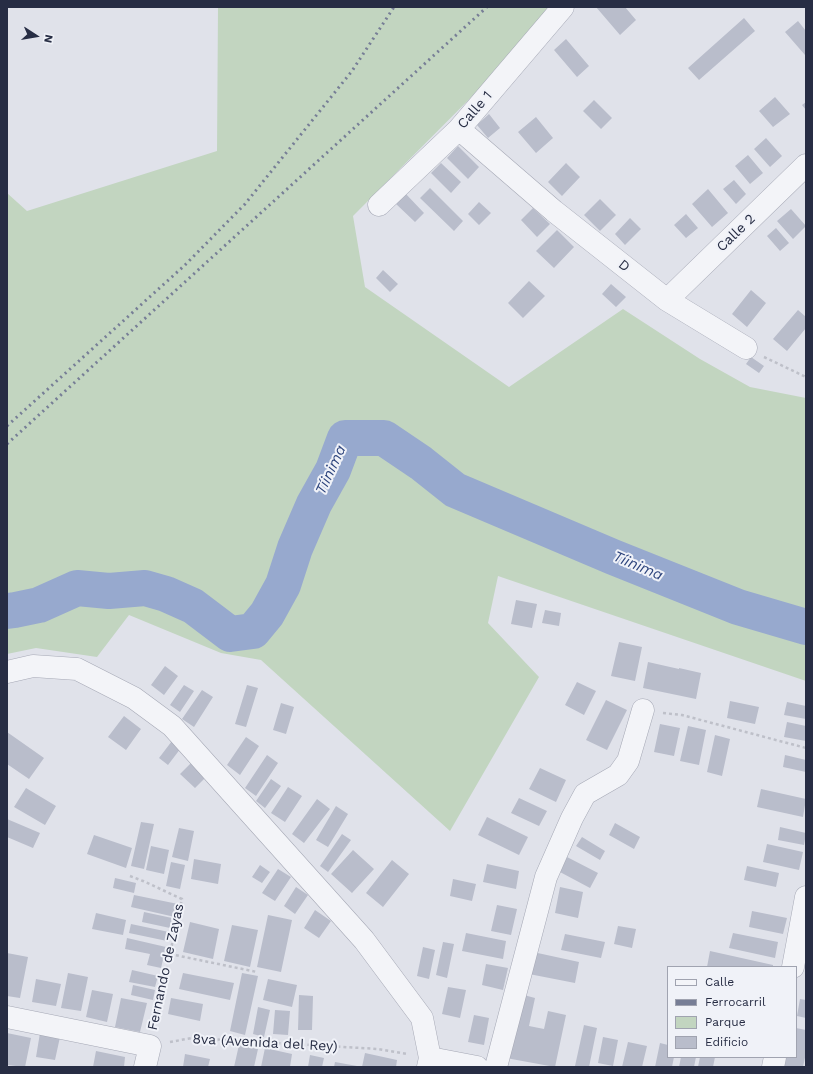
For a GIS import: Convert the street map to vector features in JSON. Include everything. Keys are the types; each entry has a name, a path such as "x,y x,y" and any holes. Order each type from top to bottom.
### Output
{"street":[{"name":"Calle 1","path":"379,206 459,129 563,7"},
{"name":"D","path":"459,129 554,211 667,300 746,348"},
{"name":"Calle 2","path":"667,300 806,165"},
{"path":"7,672 33,666 77,668 134,698 172,726 364,940 422,1018 429,1063 477,1067"},
{"path":"496,1067 546,877 572,818 585,794 618,775 628,762 644,710"},
{"path":"793,966 806,897"},
{"path":"7,1016 148,1057"}],"path":[{"path":"746,348 806,377"},
{"path":"644,710 682,715 806,748"},
{"name":"Fernando de Zayas","path":"130,876 182,899 148,1057"},
{"path":"170,954 257,972"},
{"name":"8va (Avenida del Rey)","path":"148,1057 192,1038 378,1049 429,1063"}],"green space":[{"path":"218,7 561,7 353,216 365,287 509,387 623,309 700,359 750,387 806,398 806,681 498,576 488,623 539,677 450,831 261,660 221,653 129,615 97,657 36,648 7,654 7,193 27,211 217,151"}],"building":[{"path":"596,7 625,7 636,20 620,35"},
{"path":"744,18 755,31 699,80 688,68"},
{"path":"798,21 806,31 805,55 785,32"},
{"path":"566,39 589,66 577,77 554,50"},
{"path":"775,97 790,114 773,127 759,111"},
{"path":"594,100 612,118 601,129 583,111"},
{"path":"806,102 806,110 802,105"},
{"path":"489,114 500,128 488,138 477,125"},
{"path":"536,117 553,138 536,153 518,132"},
{"path":"766,138 782,156 770,167 754,149"},
{"path":"458,146 479,167 468,179 447,158"},
{"path":"748,155 763,173 750,184 735,166"},
{"path":"441,163 461,182 451,193 431,173"},
{"path":"566,163 580,177 562,196 548,182"},
{"path":"734,180 746,194 736,204 723,189"},
{"path":"430,188 463,221 454,231 420,198"},
{"path":"708,189 728,213 712,227 692,204"},
{"path":"405,193 424,213 415,222 395,203"},
{"path":"600,199 616,215 600,231 584,215"},
{"path":"479,202 491,213 479,225 468,214"},
{"path":"533,208 550,224 537,237 521,220"},
{"path":"791,209 806,226 793,239 777,221"},
{"path":"686,214 698,228 686,238 674,225"},
{"path":"630,218 641,229 625,245 615,234"},
{"path":"776,228 789,243 780,251 767,236"},
{"path":"557,230 574,247 554,268 536,251"},
{"path":"383,270 398,284 390,292 376,278"},
{"path":"529,281 545,296 523,318 508,303"},
{"path":"611,284 626,297 616,307 602,294"},
{"path":"751,290 766,303 747,327 732,314"},
{"path":"798,310 806,317 806,328 787,351 773,339"},
{"path":"751,357 764,366 759,373 746,364"},
{"path":"516,600 537,604 532,628 511,624"},
{"path":"545,610 561,613 559,626 542,623"},
{"path":"619,642 642,647 635,681 611,676"},
{"path":"648,662 701,673 696,699 643,688"},
{"path":"165,666 178,676 164,695 151,685"},
{"path":"577,682 596,691 584,715 565,705"},
{"path":"184,685 194,691 180,712 170,705"},
{"path":"247,685 258,688 246,727 235,724"},
{"path":"202,690 213,697 194,727 182,719"},
{"path":"606,700 627,710 607,750 586,740"},
{"path":"730,701 759,707 755,724 727,718"},
{"path":"787,702 806,706 806,719 784,715"},
{"path":"281,703 294,707 286,734 273,730"},
{"path":"124,716 141,729 126,750 108,737"},
{"path":"787,722 806,726 806,741 784,737"},
{"path":"660,724 680,728 674,756 654,752"},
{"path":"688,726 706,730 699,765 680,761"},
{"path":"7,732 44,758 29,779 7,764"},
{"path":"715,735 730,739 722,776 707,772"},
{"path":"175,737 184,744 168,765 159,758"},
{"path":"246,737 259,746 240,775 227,765"},
{"path":"267,755 278,763 256,796 245,788"},
{"path":"785,755 806,760 806,772 783,767"},
{"path":"192,762 206,777 195,788 180,774"},
{"path":"540,768 566,780 556,802 529,789"},
{"path":"271,779 281,786 265,808 256,801"},
{"path":"288,787 302,796 285,822 271,813"},
{"path":"26,788 56,806 45,825 14,807"},
{"path":"761,789 806,799 803,817 757,807"},
{"path":"519,798 547,811 539,826 511,813"},
{"path":"317,799 330,809 304,843 292,834"},
{"path":"336,806 348,814 328,847 316,840"},
{"path":"487,817 528,837 519,855 478,835"},
{"path":"7,819 40,833 33,848 7,837"},
{"path":"141,822 154,824 144,869 131,866"},
{"path":"615,823 640,837 634,849 609,835"},
{"path":"780,827 806,833 804,845 778,840"},
{"path":"179,828 194,831 188,861 172,857"},
{"path":"342,834 351,840 328,872 320,866"},
{"path":"94,835 132,848 126,868 87,854"},
{"path":"582,837 605,851 600,860 576,846"},
{"path":"767,844 803,852 799,870 763,862"},
{"path":"151,846 169,850 164,874 146,870"},
{"path":"353,850 374,869 352,893 331,874"},
{"path":"567,857 598,873 590,888 560,872"},
{"path":"194,859 221,864 218,884 191,879"},
{"path":"392,860 409,874 383,907 366,893"},
{"path":"171,862 185,865 180,889 166,886"},
{"path":"487,864 519,871 516,889 483,882"},
{"path":"260,865 270,872 262,883 252,877"},
{"path":"747,866 779,873 776,887 744,880"},
{"path":"278,869 291,877 275,901 262,893"},
{"path":"115,878 136,883 134,893 113,888"},
{"path":"453,879 476,884 472,901 450,896"},
{"path":"296,887 308,895 295,914 284,906"},
{"path":"560,887 583,892 578,918 555,913"},
{"path":"134,895 178,904 175,917 131,907"},
{"path":"497,905 517,909 511,935 491,931"},
{"path":"315,910 331,921 319,938 304,928"},
{"path":"752,911 787,918 783,934 749,927"},
{"path":"144,912 172,918 170,928 142,922"},
{"path":"96,913 126,920 123,935 92,929"},
{"path":"268,915 292,920 281,972 257,967"},
{"path":"190,922 219,929 213,959 183,952"},
{"path":"131,924 169,932 167,941 129,933"},
{"path":"232,925 258,930 250,967 224,961"},
{"path":"618,926 636,929 632,948 614,944"},
{"path":"466,933 506,941 503,959 462,951"},
{"path":"733,933 778,942 775,958 729,948"},
{"path":"565,934 605,942 601,958 561,950"},
{"path":"127,938 166,947 161,968 147,965 150,954 125,949"},
{"path":"443,942 454,944 447,978 436,975"},
{"path":"423,947 435,950 429,979 417,976"},
{"path":"710,951 773,965 773,966 707,966"},
{"path":"533,952 579,962 575,983 529,974"},
{"path":"7,953 28,957 20,998 7,996"},
{"path":"486,964 508,968 503,990 482,985"},
{"path":"132,970 158,976 155,987 129,982"},
{"path":"68,973 88,977 81,1011 61,1008"},
{"path":"183,973 234,983 230,1000 179,989"},
{"path":"242,973 258,976 245,1035 230,1031"},
{"path":"36,979 61,984 56,1006 32,1002"},
{"path":"268,979 297,985 292,1007 263,1000"},
{"path":"133,985 155,990 153,1000 131,995"},
{"path":"448,987 466,990 460,1018 442,1014"},
{"path":"92,990 113,994 107,1022 86,1017"},
{"path":"520,994 535,998 529,1026 544,1029 548,1011 566,1015 555,1067 506,1058"},
{"path":"299,995 313,996 312,1030 298,1030"},
{"path":"121,998 147,1003 140,1032 115,1027"},
{"path":"171,998 203,1004 200,1021 168,1014"},
{"path":"800,999 806,1000 806,1018 797,1016"},
{"path":"258,1007 270,1010 264,1037 253,1034"},
{"path":"275,1010 290,1011 288,1035 273,1034"},
{"path":"474,1015 489,1018 484,1045 468,1042"},
{"path":"584,1025 597,1028 589,1067 575,1066"},
{"path":"797,1028 806,1030 806,1053 803,1067 782,1067 784,1058 797,1058"},
{"path":"7,1033 31,1038 25,1067 7,1065"},
{"path":"40,1033 60,1037 55,1060 36,1057"},
{"path":"603,1037 618,1040 613,1066 598,1063"},
{"path":"628,1042 647,1046 642,1067 622,1067"},
{"path":"660,1043 667,1045 667,1058 674,1058 672,1067 655,1067"},
{"path":"239,1045 258,1049 254,1067 234,1067"},
{"path":"265,1048 292,1054 290,1067 261,1067"},
{"path":"96,1051 125,1057 124,1067 93,1067"},
{"path":"365,1053 397,1060 396,1067 362,1067"},
{"path":"185,1054 210,1059 208,1067 183,1067"},
{"path":"310,1055 324,1058 322,1067 308,1067"},
{"path":"681,1058 696,1058 694,1067 679,1067"},
{"path":"700,1058 715,1058 713,1067 698,1067"},
{"path":"335,1062 357,1066 357,1067 334,1067"}],"waterway":[{"name":"Tíinima","path":"7,611 39,605 77,588 109,591 145,588 166,594 193,606 230,634 253,631 267,614 283,585 295,548 314,504 333,470 345,438 384,438 421,463 455,490 613,557 738,607 806,627"}],"railway":[{"path":"7,426 185,265 245,204 352,71 394,7"},
{"path":"7,444 487,7"}]}
